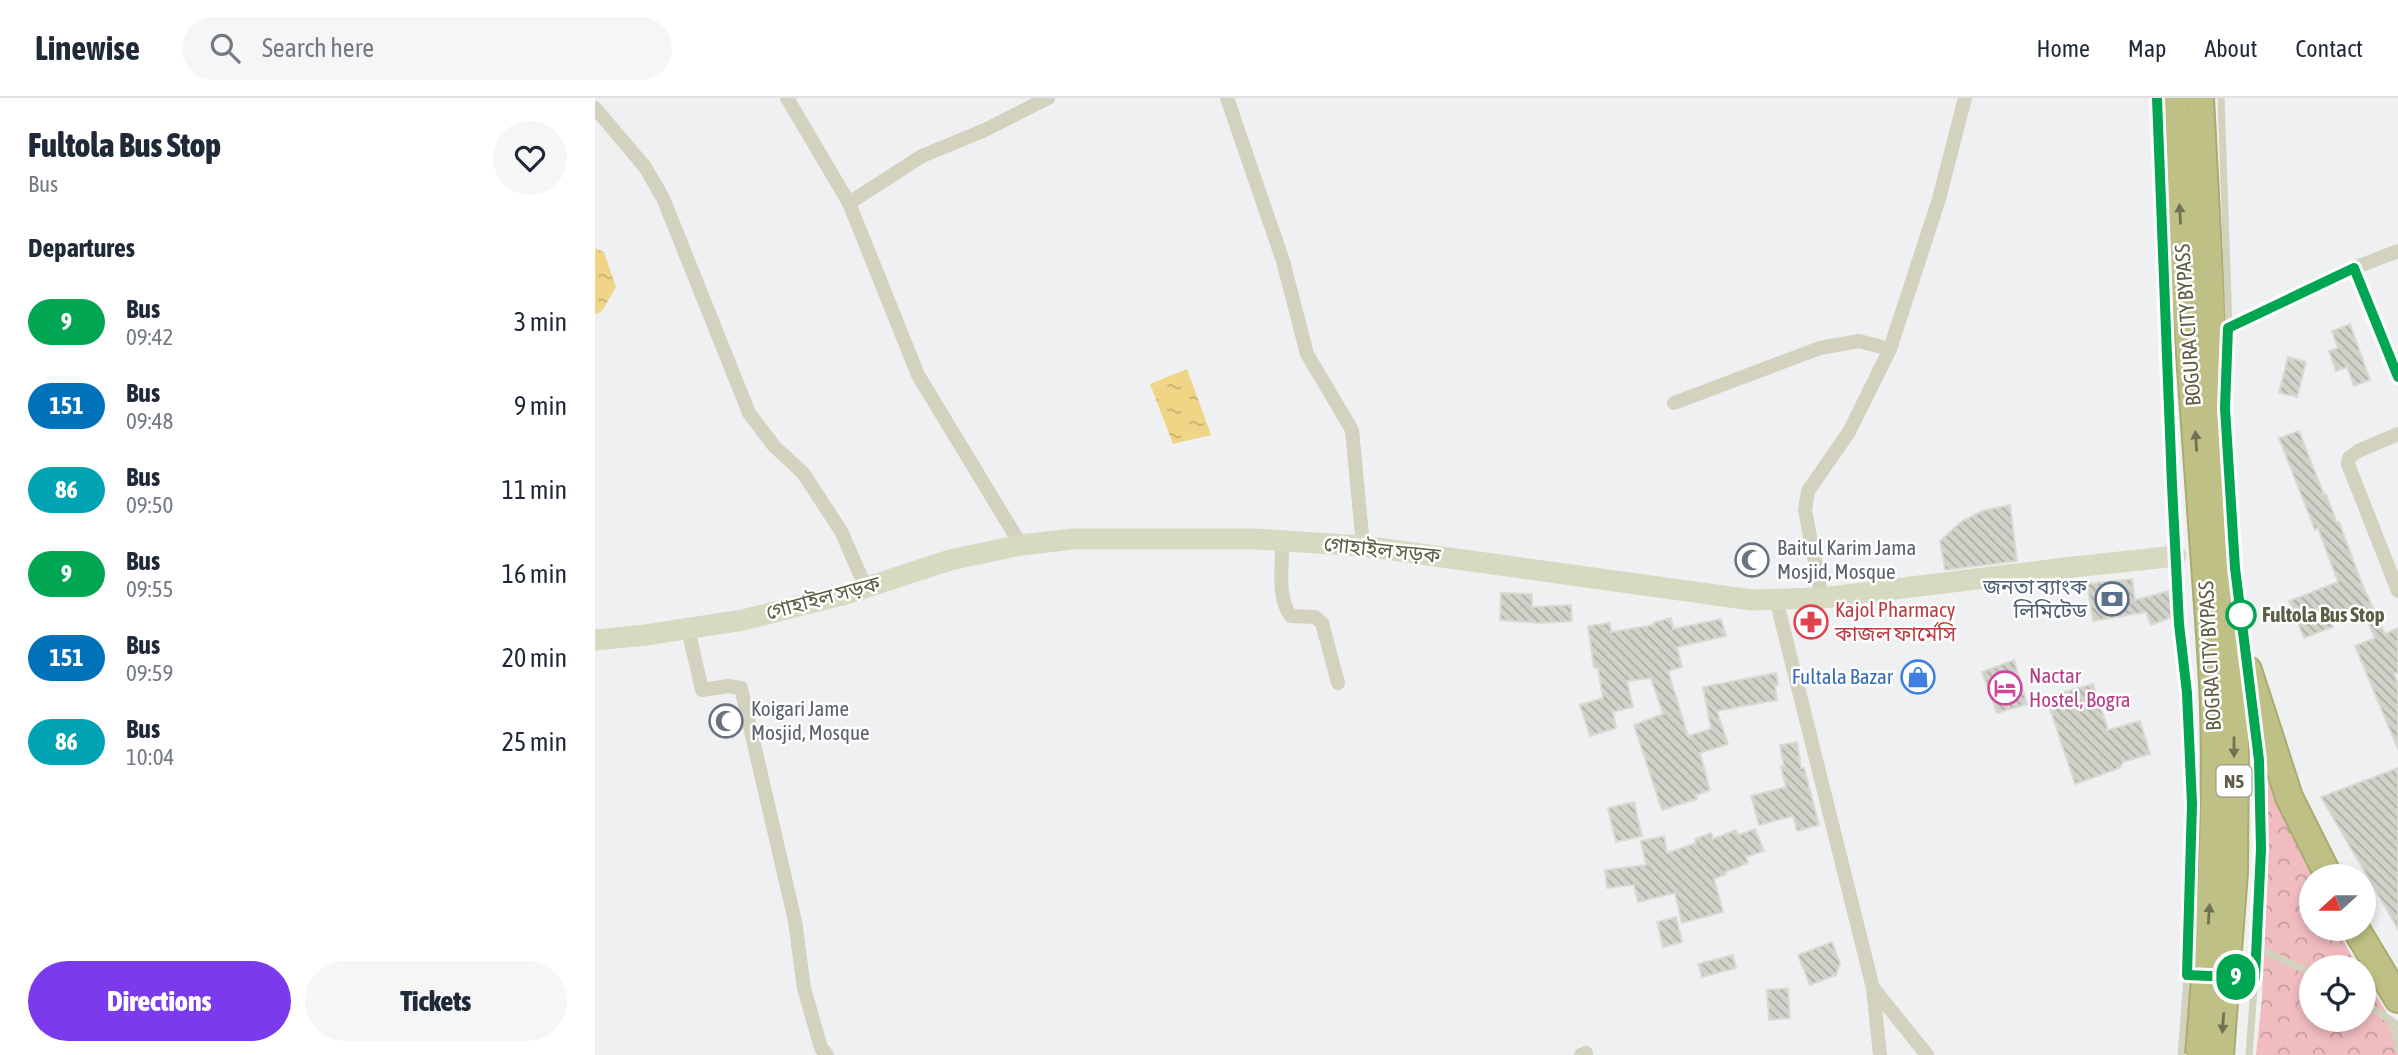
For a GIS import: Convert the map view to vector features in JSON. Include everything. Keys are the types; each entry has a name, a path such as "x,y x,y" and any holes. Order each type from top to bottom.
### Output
{"highway":[{"name":"BOGURA CITY BYPASS","path":"2174,98 2181,227 2211,508"},
{"name":"BOGURA CITY BYPASS","path":"2200,98 2211,508"},
{"name":"BOGRA CITY BYPASS","path":"2199,1055 2210,906 2214,799 2211,508"},
{"name":"BOGRA CITY BYPASS","path":"2211,508 2234,684 2235,737 2234,872 2220,1055"},
{"path":"2248,670 2289,797 2322,864"},
{"path":"2362,942 2396,1015"}],"main road":[{"name":"গোহাইল সড়ক","path":"595,640 743,620 866,588 950,560 1021,545 1073,539 1282,541 1363,546 1752,600 1822,598 2176,556"}],"street":[{"path":"787,98 849,203 918,375 1021,545"},
{"path":"849,203 922,156 985,130 1048,98"},
{"path":"1822,598 1805,500 1808,491 1849,432 1890,348 1939,199 1965,98"},
{"path":"1229,99 1283,261 1307,354 1352,430 1363,546"},
{"path":"595,108 645,167 663,198 750,413 774,446 803,473 841,531 866,588"},
{"path":"2228,328 2354,268 2398,251"},
{"path":"2354,268 2398,377"},
{"path":"1674,403 1820,348 1859,341 1890,348"},
{"path":"2398,433 2358,451 2349,458 2348,464 2398,591"},
{"path":"1282,541 1283,599 1287,611 1291,617 1315,617 1321,622 1338,683"},
{"path":"1776,599 1873,988 1881,1055"},
{"path":"688,629 702,690 728,686 741,688 795,921 804,988 821,1048 827,1055"},
{"path":"1873,988 1927,1055"}],"lane":[{"path":"2157,98 2179,624 2187,693 2192,804 2187,975 2181,1055"},
{"path":"2221,98 2228,328 2226,381"},
{"path":"2225,408 2226,421"},
{"path":"2242,619 2259,773 2261,849 2249,1055"},
{"path":"2257,947 2299,966"},
{"path":"2187,975 2255,978"},
{"path":"2376,1008 2396,1015 2398,1049"}],"green space":[{"path":"2268,781 2307,864 2299,864 2299,942 2344,942 2351,955 2299,955 2299,1032 2376,1032 2376,996 2398,1030 2398,1055 2256,1055 2262,999"}],"water":[{"path":"595,248 604,252 616,287 602,311 595,315"},
{"path":"1187,369 1211,435 1173,444 1150,384"}],"building":[{"path":"2350,324 2370,380 2354,386 2347,367 2336,371 2329,351 2338,348 2332,331"},
{"path":"2288,357 2306,362 2297,397 2279,393"},
{"path":"2299,431 2385,634 2398,628 2398,673 2394,674 2398,684 2398,749 2355,646 2375,638 2361,607 2331,620 2333,627 2304,638 2289,601 2338,582 2279,438"},
{"path":"2010,505 2017,561 1945,570 1940,541 1961,522 1982,511"},
{"name":"জনতা ব্যাংক লিমিটেড","path":"2132,579 2135,600 2169,591 2172,617 2151,625 2146,612 2093,621 2087,584"},
{"path":"1501,593 1532,594 1532,607 1571,605 1572,621 1541,623 1500,620"},
{"path":"1671,618 1673,629 1721,619 1726,636 1677,647 1682,667 1668,671 1688,736 1711,729 1703,687 1776,673 1778,685 1775,686 1777,700 1717,711 1728,744 1700,753 1710,790 1696,795 1697,799 1662,810 1634,725 1663,714 1651,678 1627,681 1633,707 1613,712 1616,728 1590,736 1580,705 1603,698 1598,668 1594,668 1588,626 1610,623 1611,632 1654,625 1653,623"},
{"name":"Nactar Hostel, Bogra","path":"2014,660 2027,704 1997,713 1982,672"},
{"path":"2093,684 2108,730 2140,721 2150,754 2123,762 2120,768 2075,784 2046,697"},
{"path":"1797,742 1801,768 1804,768 1819,825 1797,831 1793,816 1759,825 1751,796 1786,787 1781,767 1784,766 1780,745"},
{"path":"2398,768 2398,929 2377,893 2377,864 2360,864 2321,797"},
{"path":"1634,802 1642,836 1616,842 1608,808"},
{"path":"1755,829 1764,851 1746,857 1748,863 1714,879 1723,912 1682,923 1675,893 1638,902 1634,885 1607,888 1605,870 1646,865 1641,841 1664,836 1667,853 1696,843 1695,839 1711,833 1713,839 1736,830 1738,835"},
{"path":"1676,917 1682,942 1663,947 1657,922"},
{"path":"1832,942 1840,963 1836,975 1810,985 1798,955"},
{"path":"1733,955 1736,968 1702,977 1698,964"},
{"path":"1788,988 1790,1018 1769,1020 1767,990"}],"bus line":[{"name":"9","path":"2157,98 2172,485 2192,804 2187,975 2255,978 2257,947 2261,849 2259,760 2235,568 2225,408 2228,328 2354,268 2398,377"}],"place":[{"name":"Baitul Karim Jama Mosjid, Mosque","path":"1752,560"},
{"name":"জনতা ব্যাংক লিমিটেড","path":"2112,599"},
{"name":"Fultola Bus Stop","path":"2241,615"},
{"name":"Kajol Pharmacy কাজল ফার্মেসি","path":"1811,622"},
{"name":"Fultala Bazar","path":"1918,677"},
{"name":"Nactar Hostel, Bogra","path":"2005,688"},
{"name":"Koigari Jame Mosjid, Mosque","path":"726,721"}]}
